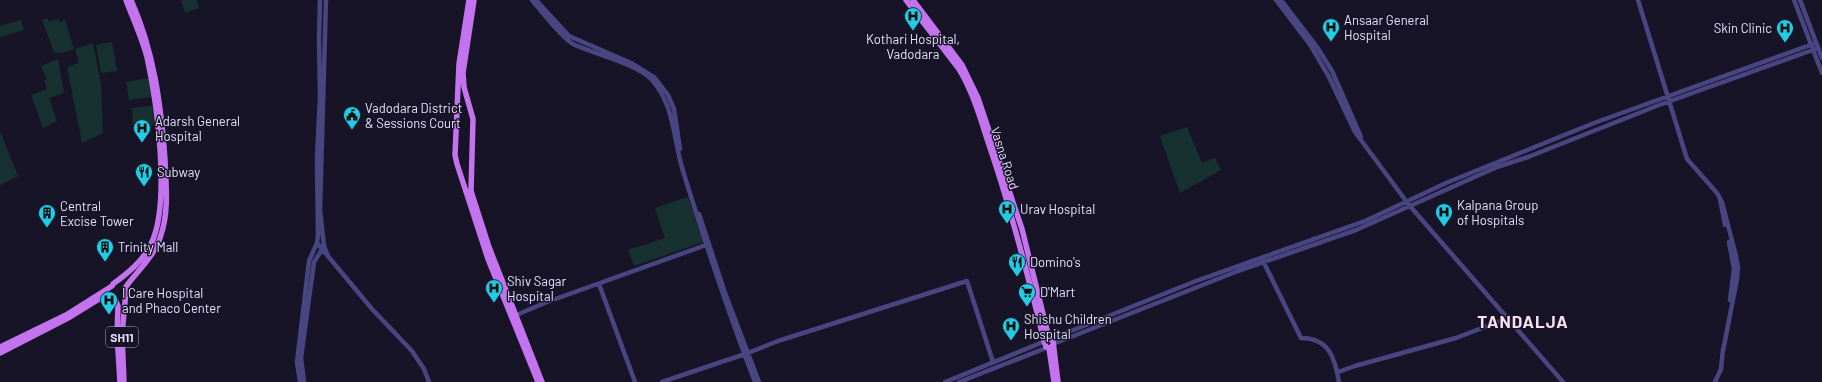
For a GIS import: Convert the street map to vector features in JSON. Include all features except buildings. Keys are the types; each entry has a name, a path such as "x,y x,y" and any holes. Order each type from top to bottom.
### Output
{"main road":[{"path":"0,347 66,315 100,296 107,295 122,298 134,271 148,249 156,232 161,205 161,186 156,115 147,56 126,0"},
{"path":"0,353 70,317 100,296 112,285 134,271 151,255 161,236 167,198 162,129 154,73 147,42 131,0"},
{"path":"469,0 459,64 455,155 488,259 542,382"},
{"path":"474,0 463,73 464,87 473,119 470,184 489,247 538,382"},
{"name":"Vasna Road","path":"906,0 956,64 965,80 1003,186 1022,250 1049,343 1054,382"},
{"name":"Vasna Road","path":"913,0 962,65 978,98 1022,229 1058,382"},
{"path":"112,285 121,283 125,289"},
{"name":"SH11","path":"112,285 110,291 118,306 117,334 120,382"},
{"name":"SH11","path":"124,382 122,335 125,289"}],"street":[{"path":"300,382 297,362 310,260 317,243 320,0"},
{"path":"304,382 301,358 314,262 323,248 320,210 326,0"},
{"path":"532,0 571,42 627,65 648,76 664,96 670,112 679,157 706,245 746,354 759,382"},
{"path":"536,0 569,36 638,66 655,78 668,95 674,109 682,157 692,191 755,382"},
{"path":"1276,0 1311,46 1329,77 1355,132 1407,203 1563,382"},
{"path":"1280,0 1317,47 1332,71 1362,140"},
{"path":"1638,0 1667,99 1687,159 1720,198 1738,267 1721,368 1715,382"},
{"path":"1794,0 1822,73"},
{"path":"1800,0 1822,58"},
{"path":"959,382 1198,281 1356,230 1407,203 1497,167 1528,157 1667,99 1817,46"},
{"path":"317,243 323,248 372,309 412,351 424,369 429,382"},
{"path":"514,316 547,302 706,245"},
{"path":"1263,260 1301,338 1312,338 1330,351 1338,372 1339,382"},
{"path":"662,382 778,342 967,281 993,362"},
{"path":"599,284 635,382"},
{"path":"1338,372 1456,338 1508,318"},
{"path":"945,382 993,362 1049,343"}],"green space":[{"path":"197,0 199,8 185,13 181,1"},
{"path":"47,18 49,22 59,19 60,22 65,20 74,49 62,53 54,52 42,20"},
{"path":"21,20 24,30 0,37 0,26"},
{"path":"112,42 117,71 101,73 96,45"},
{"path":"93,43 101,84 103,133 82,143 67,67 79,63 75,49"},
{"path":"58,59 64,93 49,98 57,121 43,128 31,95 47,89 44,80 47,79 41,66"},
{"path":"149,78 151,97 129,100 126,82"},
{"path":"152,106 154,125 133,127 132,108"},
{"path":"1187,127 1202,163 1215,158 1221,170 1180,193 1160,136"},
{"path":"0,131 18,176 0,185"},
{"path":"688,197 703,242 634,266 628,250 665,238 655,208"}],"place":[{"name":"Kothari Hospital, Vadodara","path":"913,31"},
{"name":"Ansaar General Hospital","path":"1331,42"},
{"name":"Skin Clinic","path":"1785,43"},
{"name":"Vadodara District & Sessions Court","path":"352,130"},
{"name":"Adarsh General Hospital","path":"142,143"},
{"name":"Subway","path":"144,187"},
{"name":"Urav Hospital","path":"1007,224"},
{"name":"Kalpana Group of Hospitals","path":"1444,227"},
{"name":"Central Excise Tower","path":"47,228"},
{"name":"Trinity Mall","path":"105,262"},
{"name":"Domino's","path":"1017,277"},
{"name":"Shiv Sagar Hospital","path":"494,303"},
{"name":"D'Mart","path":"1027,307"},
{"name":"I Care Hospital and Phaco Center","path":"109,315"},
{"name":"Shishu Children Hospital","path":"1011,341"}],"district":[{"name":"TANDALJA","path":"1523,321"}]}
